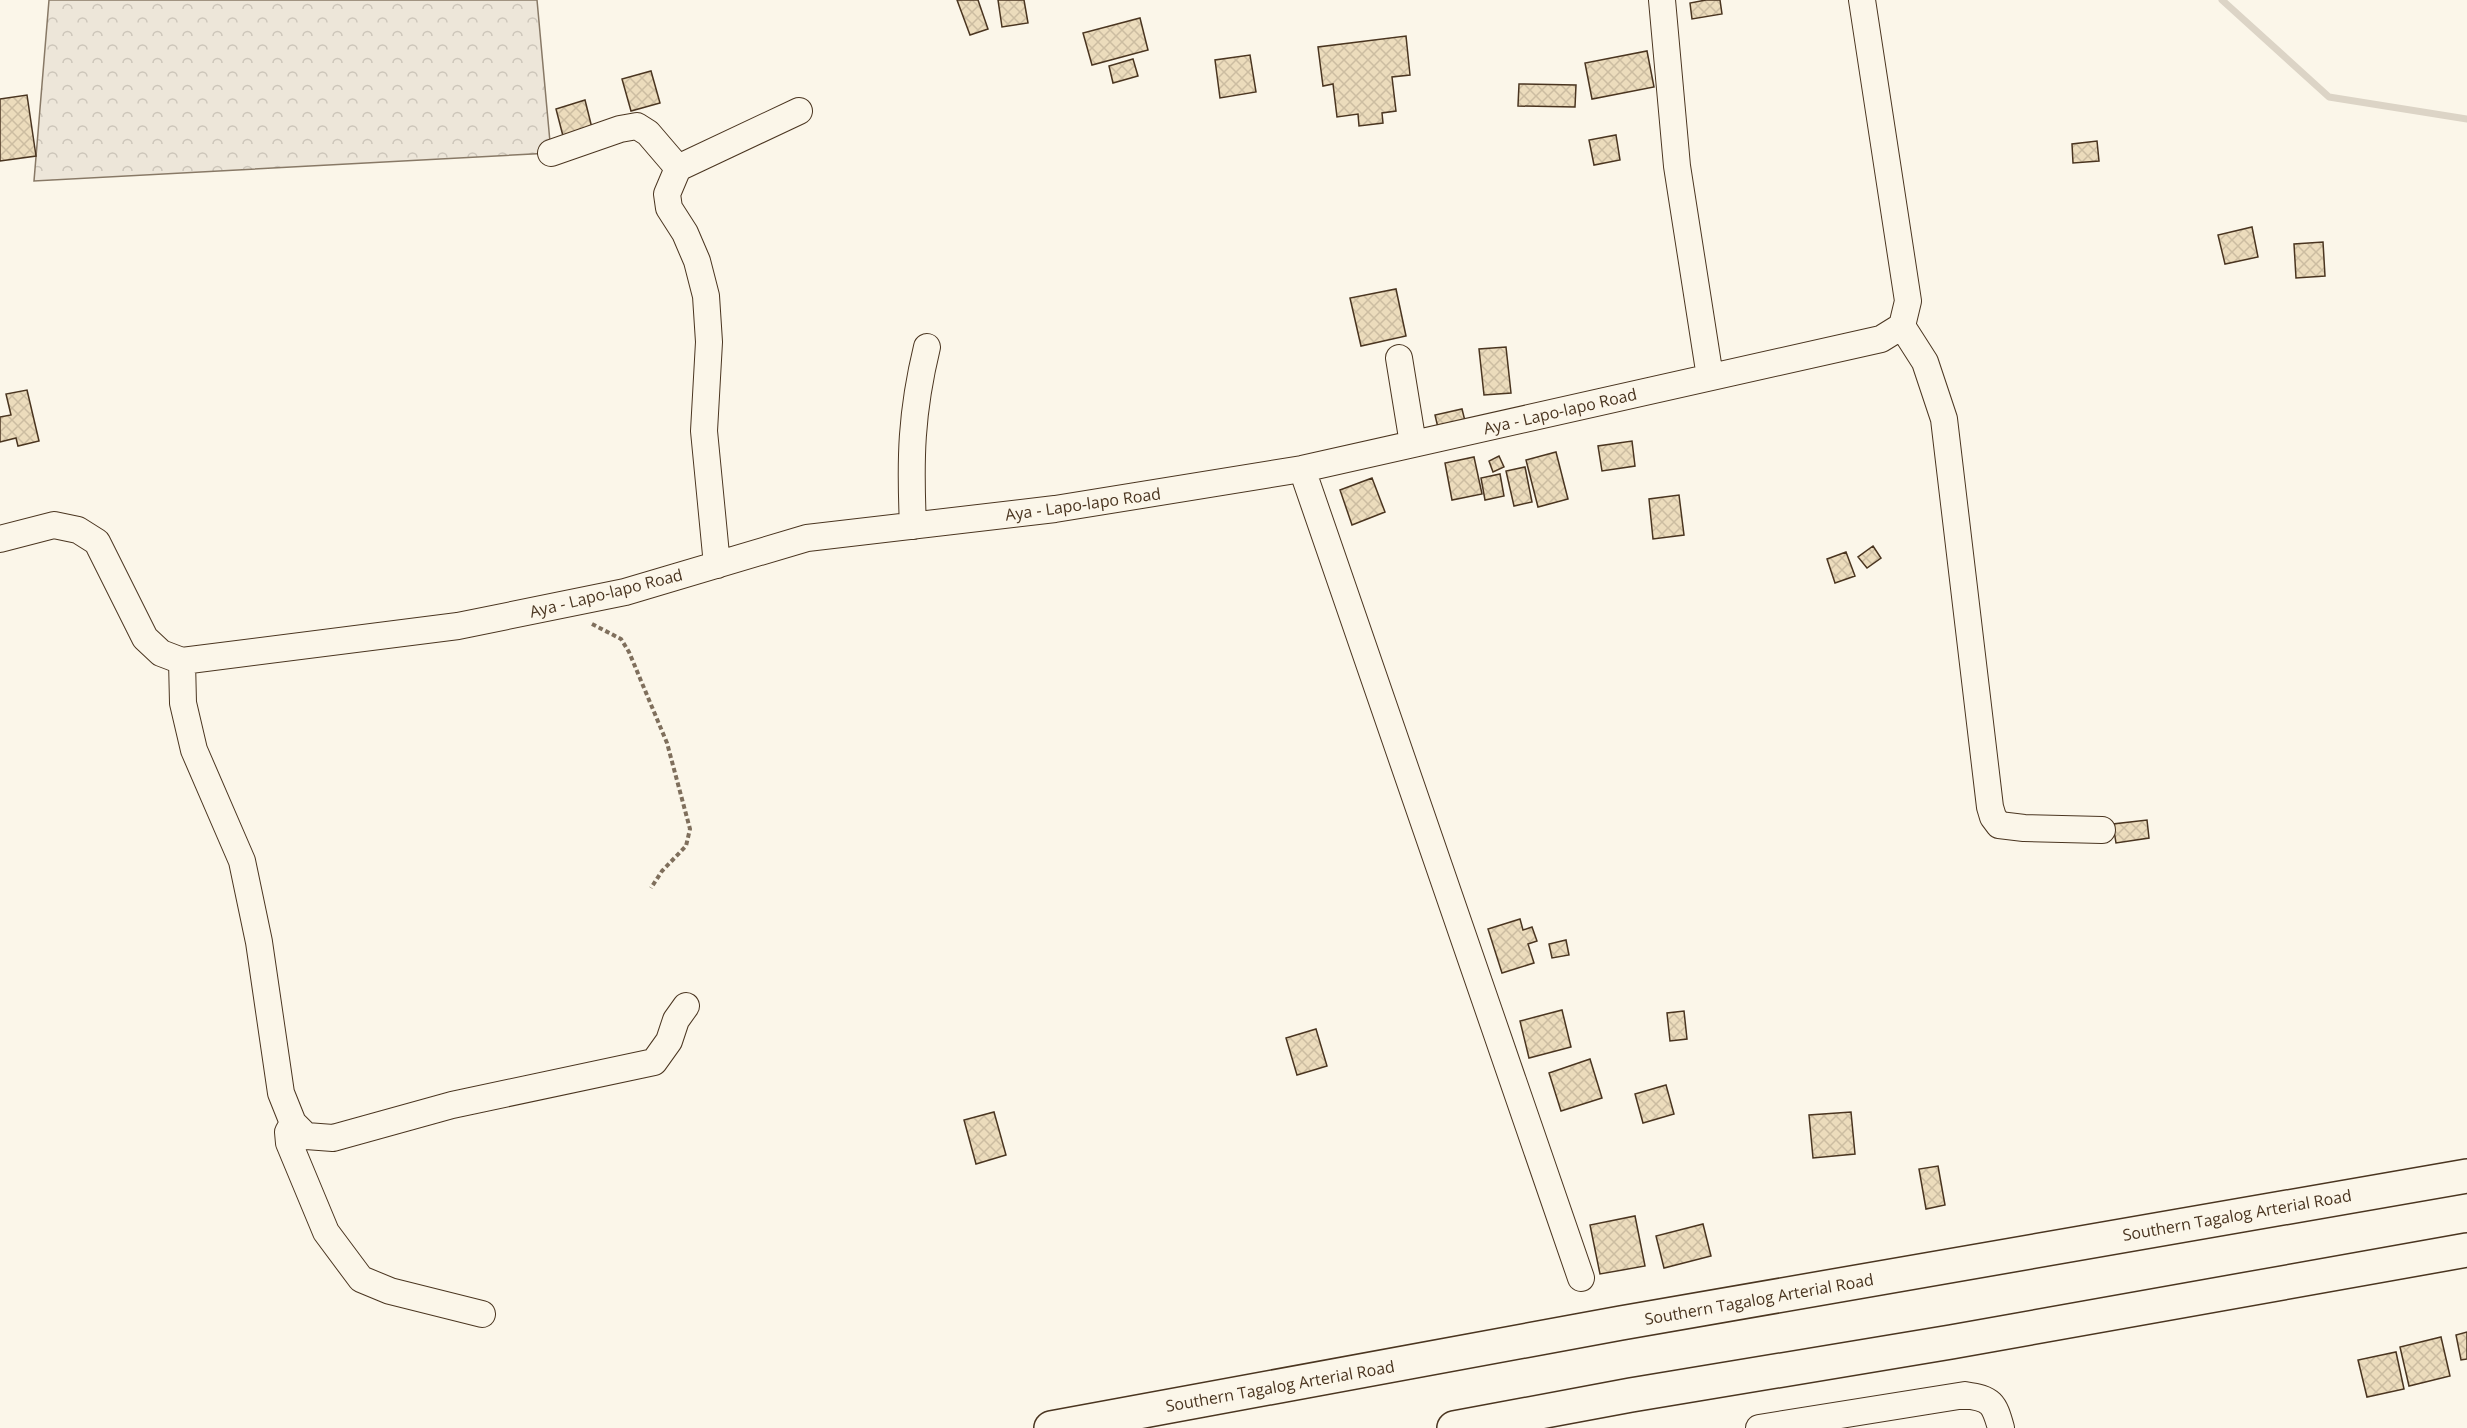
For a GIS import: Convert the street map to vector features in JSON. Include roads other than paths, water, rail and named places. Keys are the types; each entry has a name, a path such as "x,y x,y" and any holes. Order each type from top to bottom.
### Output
{"highway":[{"name":"Southern Tagalog Arterial Road","path":"1051,1428 1633,1321 2467,1176"},
{"path":"1454,1428 1631,1395 1951,1342 2467,1250"}],"street":[{"path":"1662,0 1677,166 1710,377"},
{"path":"1862,0 1908,301 1902,326 1925,362 1944,419 1993,818 1999,825 2024,828 2102,830"},
{"path":"717,565 704,430 710,342 706,296 697,261 685,233 669,208 667,194 678,168 799,111"},
{"path":"551,153 620,129 637,126 648,133 678,168"},
{"name":"Aya - Lapo-lapo Road","path":"182,661 458,626 625,592 807,538 1055,509 1302,469 1881,339 1902,326"},
{"path":"913,526 910,468 912,424 927,347"},
{"path":"1399,358 1413,444"},
{"path":"1302,469 1581,1278"},
{"path":"0,539 54,525 78,530 97,542 145,638 161,653 182,661 183,703 194,750 242,861 259,942 281,1093 293,1123 306,1136 333,1138 452,1105 654,1062 669,1041 676,1020 686,1006"},
{"path":"293,1123 288,1132 289,1143 326,1233 361,1279 390,1292 482,1314"},
{"path":"1759,1428 1965,1395 1985,1398 1996,1408 2001,1428"}],"waterway":[{"path":"2222,0 2329,97 2467,119"}]}
